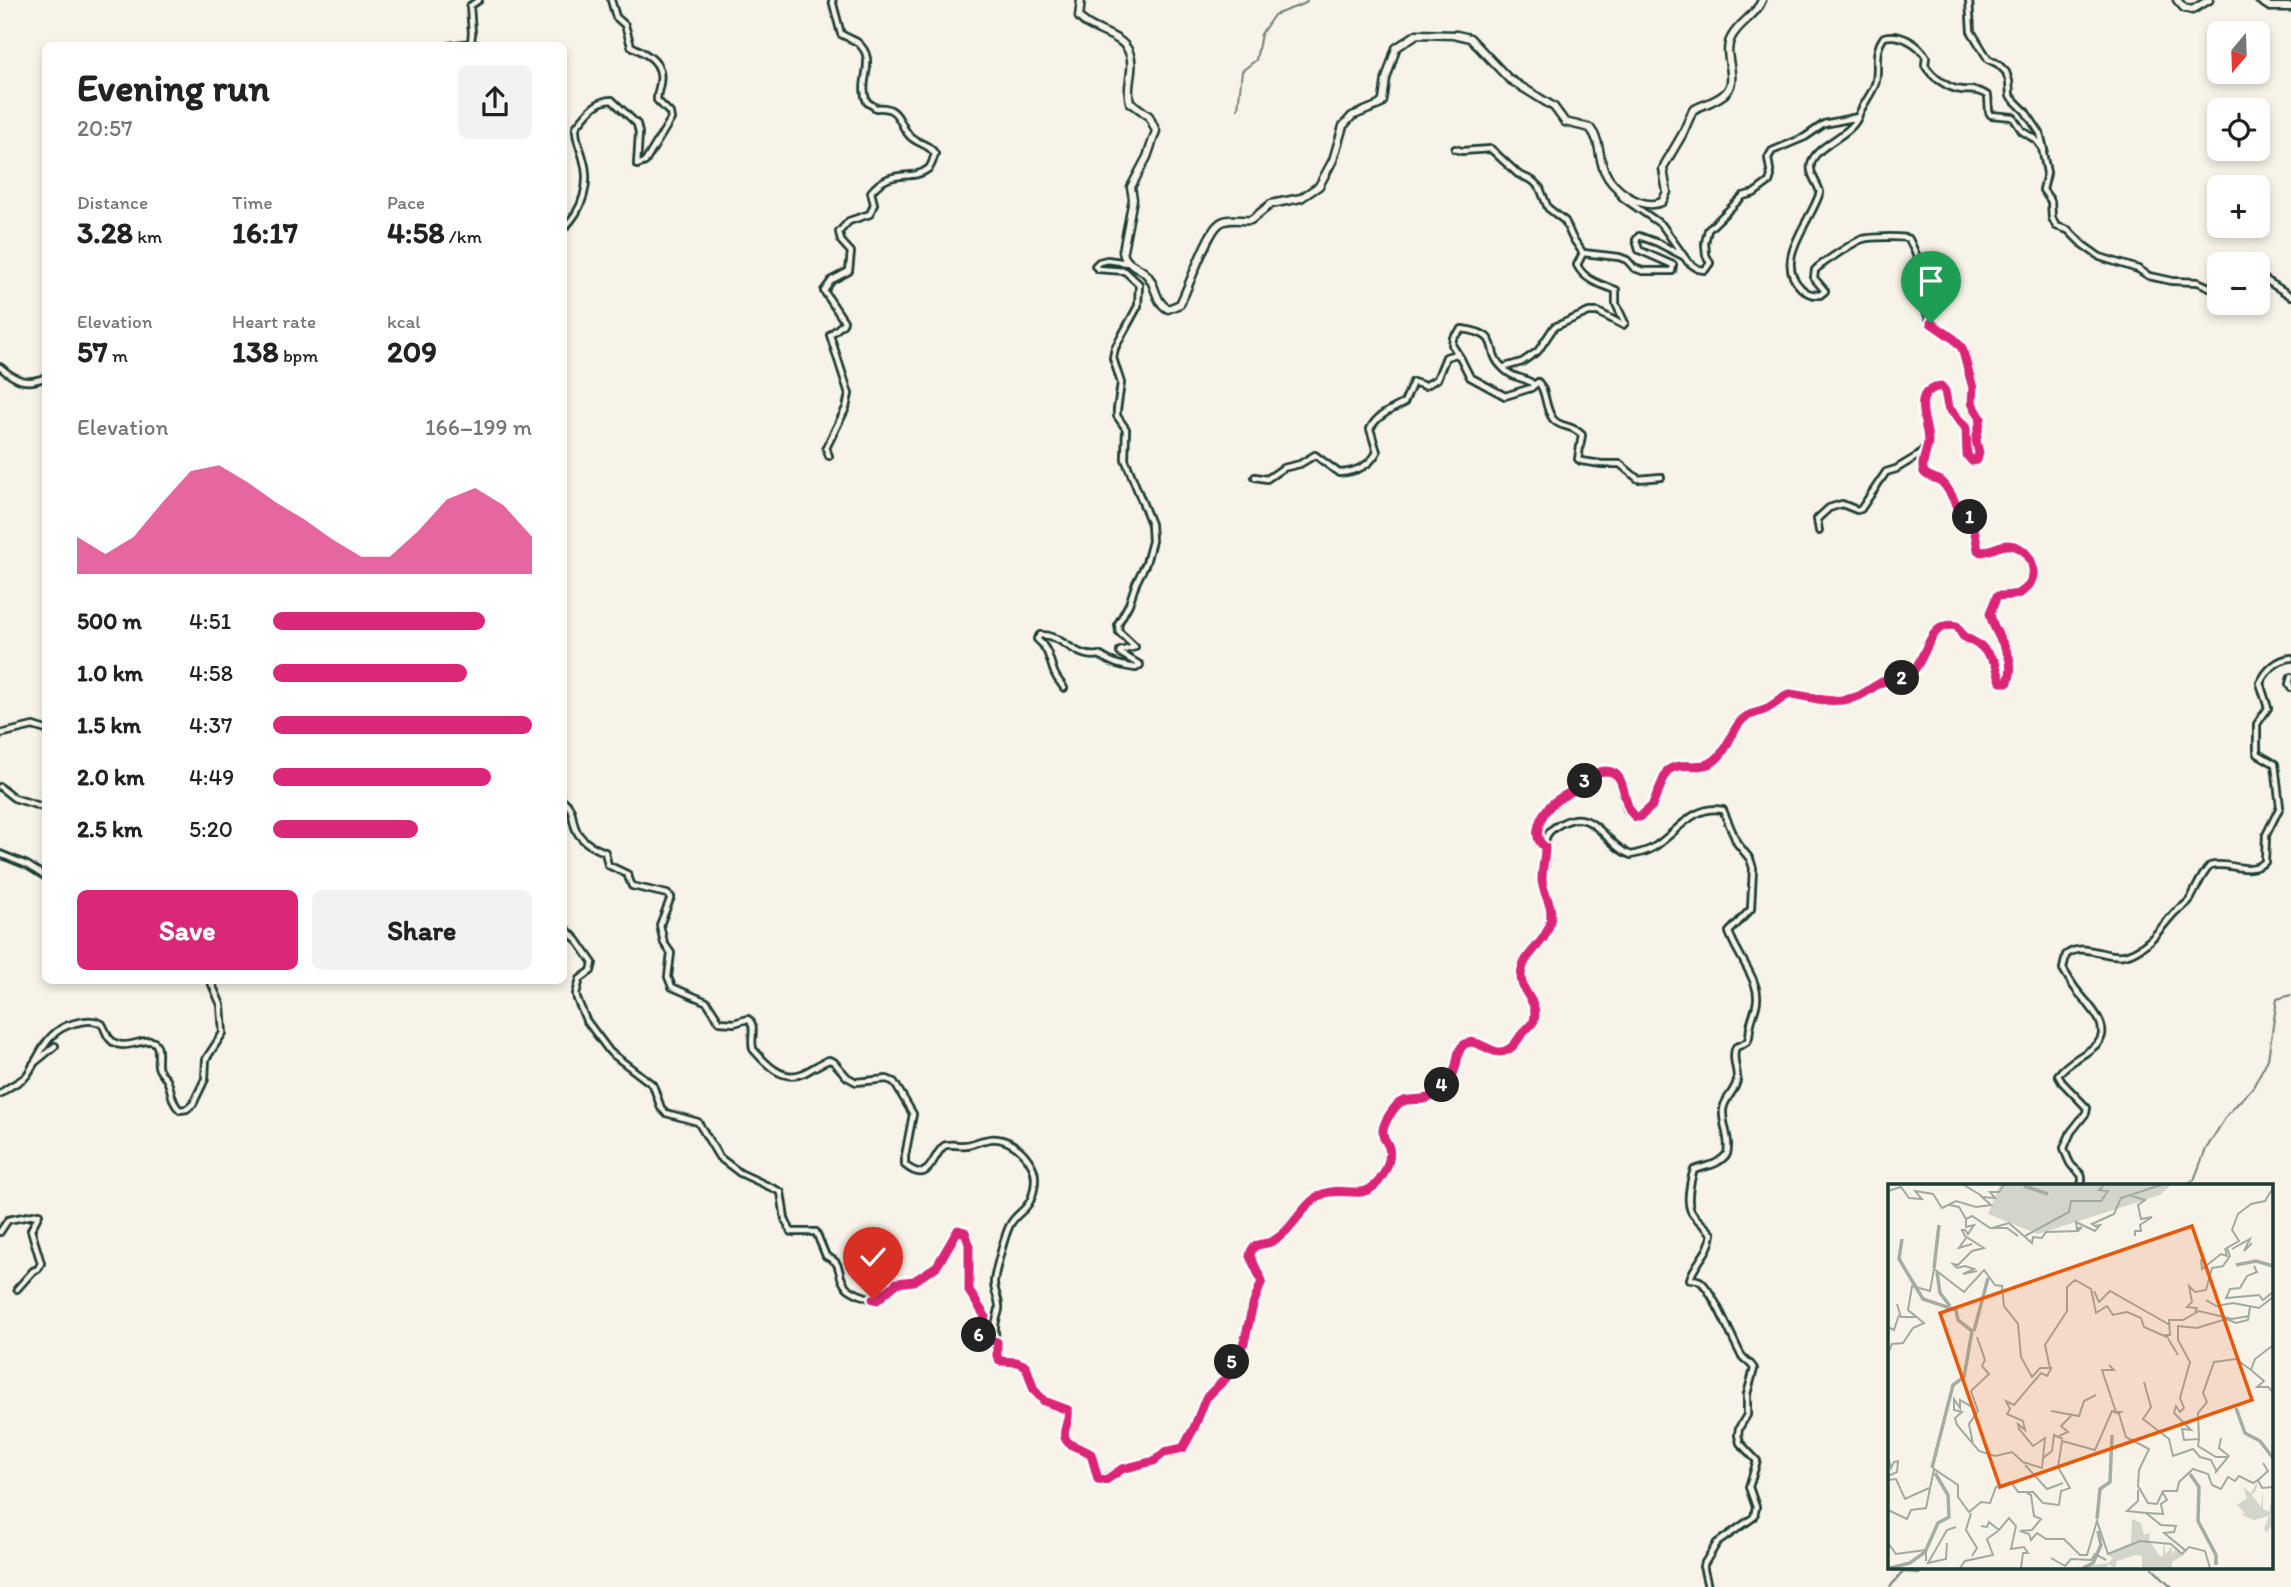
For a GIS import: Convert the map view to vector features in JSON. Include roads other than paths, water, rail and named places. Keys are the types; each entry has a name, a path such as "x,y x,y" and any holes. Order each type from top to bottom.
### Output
{"street":[{"path":"471,42 470,6 479,0"},
{"path":"567,224 575,215 587,189 587,172 576,142 576,127 594,106 602,101 612,100 637,124 637,165 645,162 671,119 670,113 657,100 660,70 650,55 631,46 625,25 615,17 611,0"},
{"path":"829,456 826,448 846,408 849,394 830,335 844,321 824,291 832,280 849,271 851,264 851,252 841,242 839,232 849,221 870,214 874,204 871,192 880,184 893,177 925,171 930,167 935,154 932,148 913,139 894,112 876,108 867,102 863,85 868,68 867,60 857,43 841,34 832,0"},
{"path":"1081,0 1079,17 1127,48 1130,54 1130,102 1149,116 1156,131 1147,157 1131,187 1133,200 1122,251 1128,263 1148,276 1160,305 1168,309 1180,304 1206,243 1219,223 1230,219 1251,220 1271,204 1301,198 1319,186 1333,160 1343,126 1352,116 1383,102 1389,67 1396,48 1417,34 1470,38 1509,79 1554,107 1565,122 1590,128 1598,143 1604,170 1624,193 1642,203 1657,204 1666,197 1663,169 1667,159 1693,110 1723,95 1730,85 1728,43 1738,26 1756,12 1762,0"},
{"path":"1969,0 1972,31 1988,59 2002,67 2008,76 2011,96 2040,133 2043,154"},
{"path":"2177,0 2185,8 2192,10 2209,0"},
{"path":"2259,0 2270,7 2291,7"},
{"path":"1545,847 1539,843 1537,831 1549,806 1598,773 1610,772 1620,779 1627,809 1640,817 1652,806 1667,771 1681,765 1706,765 1713,762 1725,749 1737,726 1746,716 1765,710 1790,694 1818,701 1846,699 1863,694 1883,682 1903,677 1914,671 1930,638 1943,628 1957,626 1963,636 1981,646 1995,662 1998,679 2008,682 2011,674 2008,657 1990,613 1997,596 2014,595 2026,589 2032,575 2031,560 2024,549 2015,546 2007,545 1985,553 1978,550 1972,520 1959,510 1943,482 1925,474 1923,470 1928,444 1921,407 1928,392 1937,386 1941,386 1945,391 1948,407 1966,428 1967,455 1972,461 1978,457 1976,440 1981,418 1972,403 1973,388 1962,348 1931,323 1925,311 1924,306 1931,287 1909,239 1898,236 1879,239 1868,237 1854,243 1815,270 1814,278 1825,291 1820,295 1807,293 1791,274 1792,255 1798,236 1819,192 1811,169 1812,161 1835,139 1852,129 1875,84 1876,56 1884,37 1898,36 1920,48 1926,57 1925,65 1935,77 1954,89 1977,90 1987,95 1989,112 1992,115 2013,117 2022,131 2039,143 2047,173 2043,190 2051,201 2052,218 2056,226 2068,230 2082,245 2100,257 2138,269 2150,276 2172,281 2198,282 2207,286"},
{"path":"1616,185 1623,198 1667,229 1684,256 1698,269 1705,270 1710,263 1707,260 1705,243 1708,230 1720,220 1729,207 1769,182 1771,176 1768,158 1772,151 1824,124 1858,117"},
{"path":"1455,149 1491,149 1518,174 1533,181 1543,193 1548,208 1565,221 1583,253 1619,257 1643,271 1672,271 1672,265 1639,250 1636,240 1639,236 1684,256"},
{"path":"1505,370 1506,366 1522,362 1538,351 1554,327 1589,312 1598,312 1617,324 1625,323 1616,304 1616,290 1596,283 1579,269 1577,265 1583,253"},
{"path":"1064,688 1054,673 1052,660 1044,645 1037,639 1040,635 1045,634 1067,644 1078,654 1099,655 1109,663 1128,667 1136,668 1140,665 1120,653 1135,647 1119,632 1118,624 1151,552 1152,532 1146,508 1125,458 1126,429 1117,416 1121,383 1114,358 1115,348 1138,306 1139,284 1125,271 1098,269 1095,266 1099,261 1107,260 1128,263"},
{"path":"2270,283 2291,296"},
{"path":"1534,385 1530,381 1515,378 1505,370 1496,360 1492,342 1474,331 1462,329 1453,338 1452,345 1471,377 1505,396 1531,388 1538,382 1555,421 1575,428 1582,435 1578,459 1602,464 1620,464 1638,479 1661,477"},
{"path":"1255,477 1267,479 1283,468 1300,464 1315,455 1339,473 1369,464 1377,452 1370,429 1376,420 1404,404 1413,382 1429,385 1441,372 1446,357 1455,354 1460,357"},
{"path":"0,367 12,378 25,383 42,378"},
{"path":"1819,531 1818,519 1826,509 1842,504 1861,509 1886,472 1896,470 1916,457 1928,444"},
{"path":"2081,1184 2083,1176 2072,1165 2064,1148 2087,1108 2062,1082 2059,1075 2070,1062 2095,1046 2100,1041 2102,1032 2094,1012 2063,969 2066,956 2074,950 2091,950 2111,957 2131,954 2154,938 2178,910 2186,906 2210,866 2222,864 2250,869 2265,862 2266,835 2281,803 2275,764 2258,754 2257,750 2257,724 2268,708 2260,683 2274,664 2279,660 2291,658"},
{"path":"2291,677 2291,688"},
{"path":"0,734 33,726 42,729"},
{"path":"0,787 14,798 42,807"},
{"path":"567,803 573,814 576,830 591,847 605,852 608,864 627,874 632,886 671,897 660,925 664,943 671,953 668,976 672,987 707,1002 720,1022 726,1024 750,1020 753,1024 753,1049 768,1066 795,1076 829,1060 856,1082 887,1079 894,1082 913,1114 905,1165 913,1171 926,1170 947,1145 973,1144 995,1139 1020,1148 1024,1153 1034,1169 1034,1186 1028,1205 1014,1217 1008,1229 993,1282 999,1300 995,1329 997,1356 1000,1361 1023,1364 1029,1370 1034,1390 1044,1401 1068,1410 1070,1417 1065,1438 1070,1444 1091,1454 1098,1479 1106,1480 1122,1469 1154,1461 1165,1452 1183,1448 1206,1398 1227,1377 1234,1356 1247,1336 1253,1305 1262,1281 1250,1256 1252,1247 1274,1241 1324,1193 1339,1190 1367,1192 1373,1188 1379,1182 1389,1160 1389,1146 1383,1138 1383,1129 1398,1104 1404,1100 1428,1099 1436,1094 1453,1073 1460,1049 1464,1045 1475,1043 1497,1053 1507,1051 1534,1021 1533,1000 1524,989 1521,977 1529,953 1545,936 1551,919 1549,900 1541,882 1545,838 1552,829 1576,818 1589,821 1622,851 1631,855 1656,847 1697,812 1719,808 1723,810 1737,844 1753,864 1751,909 1729,932 1750,971 1757,1001 1748,1041 1736,1047 1734,1052 1737,1080 1723,1111 1728,1134 1727,1154 1708,1168 1694,1170 1687,1202 1696,1219 1712,1234 1706,1254 1695,1266 1690,1279 1698,1279 1702,1283 1719,1309 1740,1354 1754,1369 1747,1394 1747,1415 1738,1435 1740,1443 1757,1461 1749,1487 1755,1501 1756,1513 1752,1520 1713,1548 1703,1566 1708,1587"},
{"path":"0,854 42,874"},
{"path":"567,931 578,940 593,963 591,971 580,979 576,994 586,1020 595,1034 610,1052 653,1085 661,1108 666,1113 698,1122 719,1157 740,1173 781,1192 785,1219 791,1232 816,1232 826,1256 835,1260 838,1265 848,1289 877,1300 897,1283 914,1281 931,1271 937,1266 958,1230 965,1232 969,1244 969,1291 985,1316 979,1336 997,1342"},
{"path":"0,1094 10,1084 24,1079 59,1028 87,1020 104,1026 110,1040 126,1046 148,1040 154,1042 158,1048 158,1067 170,1087 174,1105 180,1110 187,1109 193,1104 204,1083 205,1062 223,1033 221,1005 212,984"},
{"path":"32,1065 55,1046"},
{"path":"0,1232 8,1220 39,1214 32,1230 41,1264 17,1289"}],"waterway":[{"path":"1238,109 1242,71 1256,60 1261,34 1274,15 1306,3 1307,0"},
{"path":"2186,1184 2194,1180 2206,1149 2227,1115 2253,1087 2268,1059 2277,999 2291,995"},
{"path":"1890,1587 1903,1572 1919,1573 1923,1570"},
{"path":"2155,1570 2172,1587"}]}
